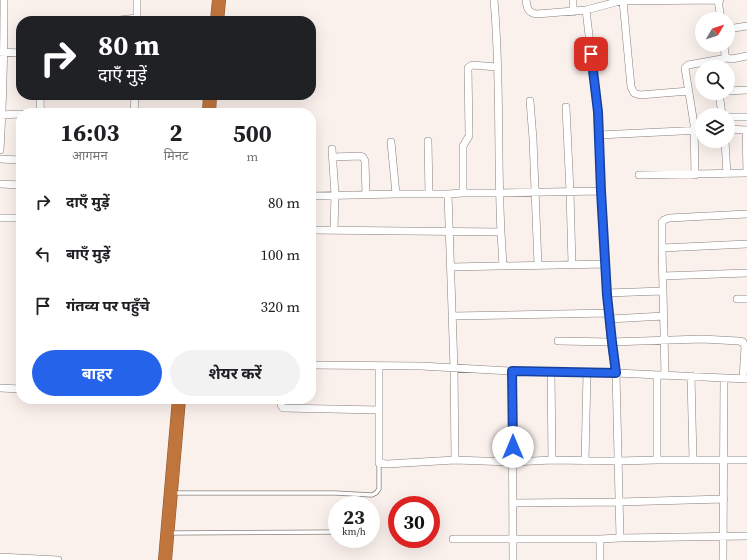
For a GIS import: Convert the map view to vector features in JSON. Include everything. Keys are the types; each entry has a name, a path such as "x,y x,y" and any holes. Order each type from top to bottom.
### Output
{"highway":[{"path":"217,16 219,0"},
{"path":"165,560 179,404"}],"street":[{"path":"0,150 4,0"},
{"path":"137,0 137,16"},
{"path":"494,0 497,35 499,193 503,266"},
{"path":"526,0 528,10 534,14 573,12 621,1 646,0 719,0 720,12"},
{"path":"573,0 573,12"},
{"path":"621,1 631,87 634,93 640,94 689,91"},
{"path":"586,10 598,112 607,293 616,373 620,538"},
{"path":"735,28 747,26"},
{"path":"2,52 16,53"},
{"path":"725,52 727,58"},
{"path":"722,60 727,58 732,59 747,56"},
{"path":"695,65 686,66 685,68 695,117"},
{"path":"463,192 463,146 469,136 468,68 472,66 497,67"},
{"path":"735,91 747,90"},
{"path":"530,101 538,265"},
{"path":"566,107 572,264"},
{"path":"1,115 16,114"},
{"path":"735,117 747,117"},
{"path":"639,176 747,173 747,130 735,129"},
{"path":"598,135 695,130"},
{"path":"428,141 429,194"},
{"path":"391,142 396,194"},
{"path":"695,175 697,148"},
{"path":"725,148 727,174"},
{"path":"332,149 334,230"},
{"path":"333,157 360,156 363,158 365,161 366,194"},
{"path":"0,159 16,160"},
{"path":"0,184 16,185"},
{"path":"316,196 448,194 463,192 535,193 601,191"},
{"path":"448,194 454,368 455,460"},
{"path":"665,375 662,222 669,218 747,214"},
{"path":"0,218 16,218"},
{"path":"316,230 501,232"},
{"path":"662,248 747,244"},
{"path":"451,267 606,264"},
{"path":"663,276 747,273"},
{"path":"607,293 663,291"},
{"path":"737,299 747,299"},
{"path":"452,316 664,316"},
{"path":"316,365 421,366 512,371 616,373 745,379 745,347 742,342 702,339 612,342 558,341"},
{"path":"379,366 379,463 387,464 455,460 513,462 552,460 747,460"},
{"path":"512,371 513,560"},
{"path":"551,372 552,460"},
{"path":"585,461 587,373"},
{"path":"656,460 657,375"},
{"path":"692,376 693,460"},
{"path":"723,560 724,378"},
{"path":"0,388 16,389"},
{"path":"281,404 283,408 379,410"},
{"path":"513,503 724,499"},
{"path":"453,539 600,539 747,536"},
{"path":"600,539 600,560"},
{"path":"0,557 58,560"}],"lane":[{"path":"171,493 372,494 376,493 379,489 379,463"},
{"path":"167,533 328,532"}],"route":[{"path":"513,447 512,371 616,373 607,295 598,112 591,54"}]}
